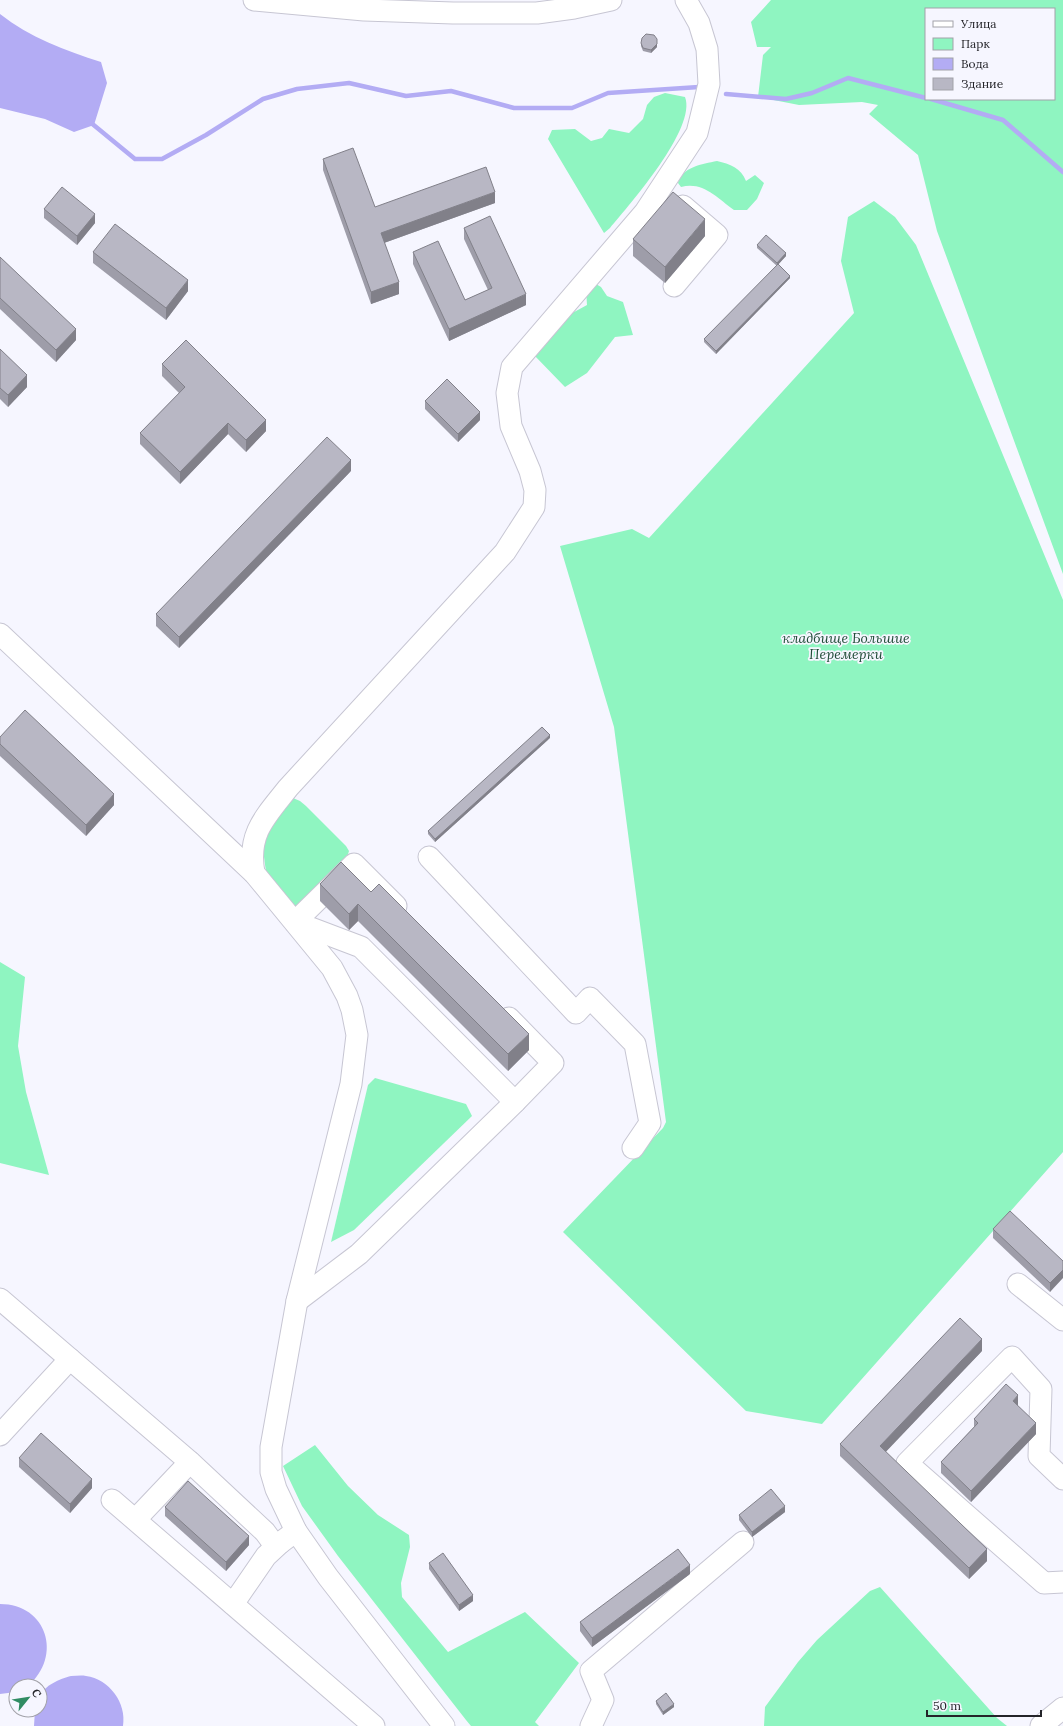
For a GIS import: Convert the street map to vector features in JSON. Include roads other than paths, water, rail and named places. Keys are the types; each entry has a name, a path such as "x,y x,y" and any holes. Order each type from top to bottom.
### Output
{"street":[{"path":"254,0 364,10 453,13 537,13 574,8 611,0"},
{"path":"254,872 252,847 255,834 261,821 288,788 505,552 534,507 535,490 530,471 511,426 507,393 512,367 644,212 662,188 697,133 709,84 707,49 699,23 686,0"},
{"path":"662,188 717,235 674,286"},
{"path":"0,634 254,872 332,968 340,981 352,1010 357,1035 351,1084 339,1126 297,1301 271,1447 272,1472 288,1537 328,1577 444,1726"},
{"path":"430,857 576,1013 590,998 635,1044 650,1123 633,1148"},
{"path":"294,922 354,864 412,921"},
{"path":"294,922 361,947 515,1102"},
{"path":"297,1301 359,1254 515,1102 552,1063 496,1006"},
{"path":"1018,1284 1062,1316"},
{"path":"0,1299 190,1462 265,1532 273,1543 288,1537"},
{"path":"1063,1479 1039,1456 1041,1389 1012,1357 907,1463 1044,1583 1063,1582"},
{"path":"0,1435 70,1359"},
{"path":"136,1518 190,1462"},
{"path":"112,1500 136,1518 374,1726"},
{"path":"234,1604 266,1556 288,1537"},
{"path":"591,1726 603,1700 591,1672 743,1542"},
{"path":"1041,1726 1063,1708"}],"water":[{"path":"0,14 23,30 35,36 101,62 107,83 94,125 74,132 45,119 0,108"},
{"path":"0,1604 16,1606 29,1613 39,1622 45,1634 47,1647 45,1661 39,1674 35,1678 8,1678 8,1693 0,1694"},
{"path":"71,1676 84,1676 94,1678 109,1687 115,1694 122,1709 124,1717 123,1726 34,1726 34,1718 48,1718 48,1687"}],"waterway":[{"path":"726,94 786,99 812,93 848,78 925,98"},
{"path":"90,122 135,159 162,159 206,135 263,99 297,89 349,83 406,96 451,91 514,108 572,108 608,93 699,87"},
{"path":"934,100 1003,120 1063,172"}],"park label":[{"name":"кладбище Большие Перемерки","path":"846,646"}]}
